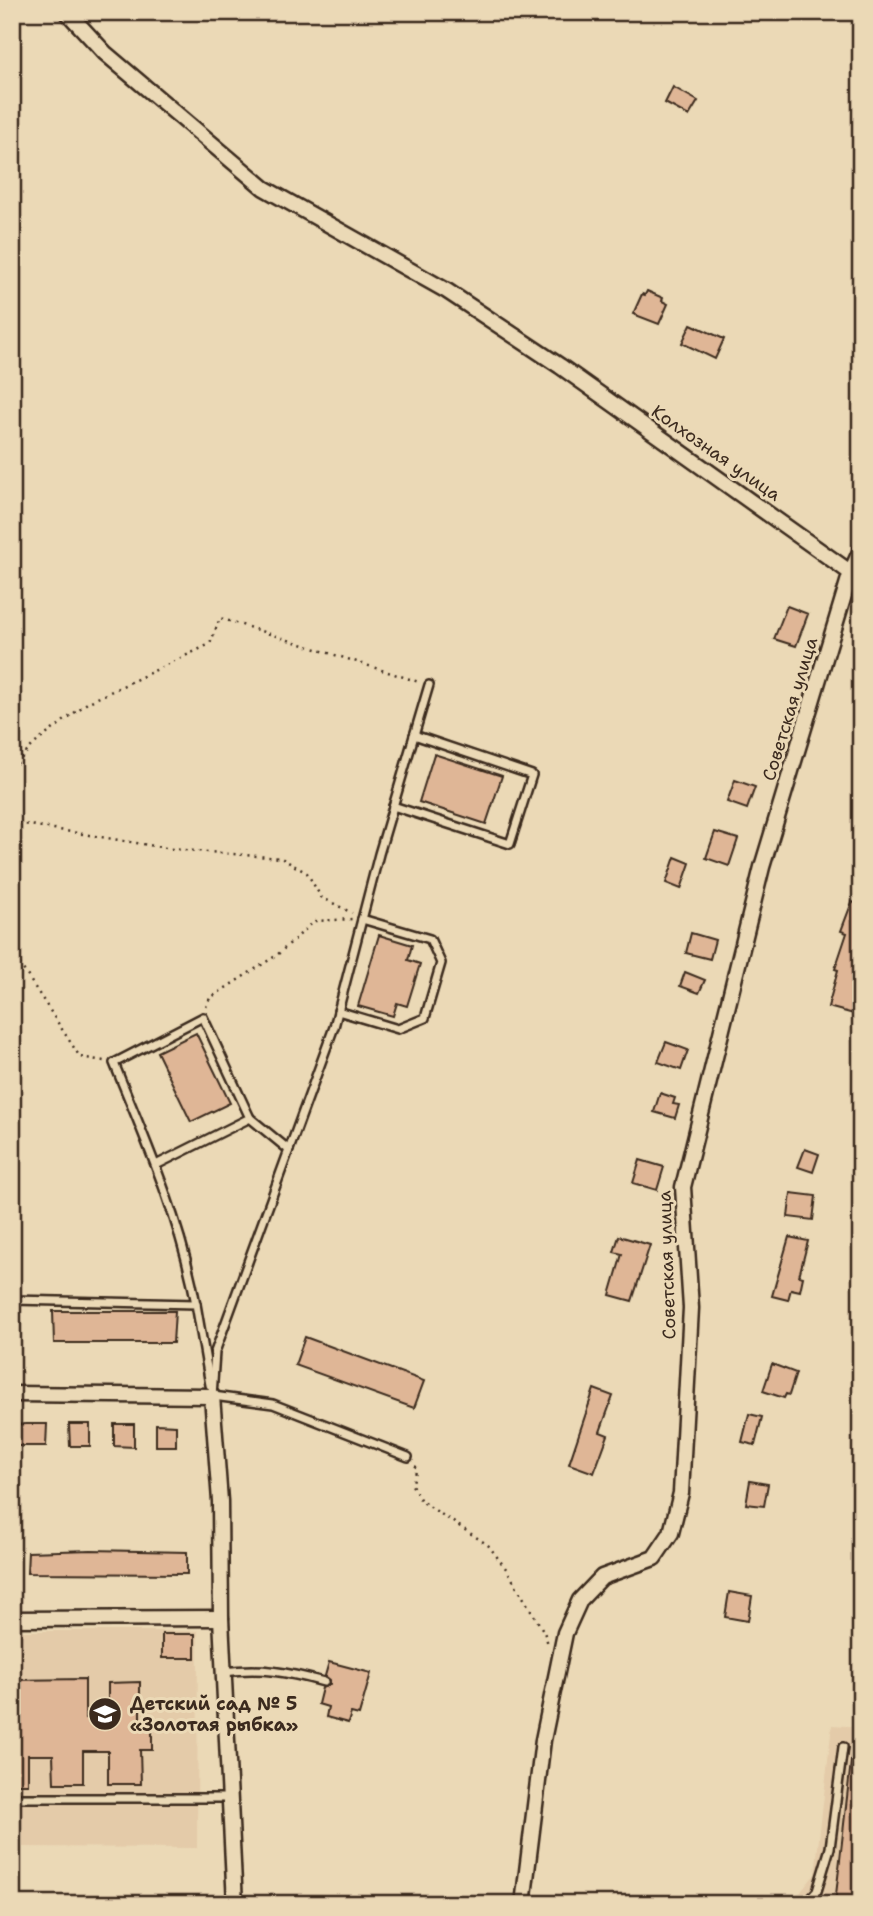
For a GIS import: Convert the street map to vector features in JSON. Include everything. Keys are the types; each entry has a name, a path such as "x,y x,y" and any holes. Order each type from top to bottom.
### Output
{"street":[{"name":"Колхозная улица","path":"67,12 105,53 264,188 447,291 560,366 856,576"},
{"name":"Советская улица","path":"523,1904 543,1740 565,1633 580,1600 602,1577 654,1558 671,1533 681,1493 691,1308 683,1187 762,867 856,576 861,550"},
{"path":"12,1394 212,1396 220,1501 221,1618 235,1904"},
{"path":"12,1619 221,1618"}],"lane":[{"path":"212,1396 215,1352 338,1011 393,806 429,685"},
{"path":"393,806 510,844 532,775 414,735"},
{"path":"338,1011 398,1029 425,1018 441,963 430,939 362,919"},
{"path":"212,1396 189,1268 156,1165 114,1063 203,1017 250,1118 289,1150"},
{"path":"156,1165 250,1118"},
{"path":"12,1300 196,1304"},
{"path":"212,1396 273,1404 408,1457"},
{"path":"224,1672 254,1668 288,1672 324,1682"},
{"path":"805,1904 817,1891 830,1848 843,1747"},
{"path":"12,1798 231,1798"}],"path":[{"path":"12,769 33,745 87,704 210,644 220,618 429,685"},
{"path":"12,822 172,849 281,858 307,873 321,897 362,919"},
{"path":"203,1017 210,998 277,955 316,921 362,919"},
{"path":"12,952 80,1057 114,1063"},
{"path":"408,1457 417,1468 412,1485 421,1501 488,1545 513,1580 544,1632 548,1644"}],"shaded area":[{"name":"Детский сад № 5 «Золотая рыбка»","path":"12,1631 198,1631 197,1848 12,1847"},
{"path":"832,1725 861,1727 861,1904 791,1904 815,1874"}],"building":[{"path":"673,87 698,101 689,116 665,103"},
{"path":"647,291 663,298 662,301 668,304 659,324 633,314 642,294 645,295"},
{"path":"691,324 724,339 715,359 682,343"},
{"path":"787,606 808,614 796,646 774,639"},
{"path":"434,754 502,776 486,824 419,802"},
{"path":"735,780 755,787 747,809 727,802"},
{"path":"715,832 738,839 729,866 706,858"},
{"path":"675,857 690,863 681,889 666,883"},
{"path":"852,902 861,905 861,959 854,977 861,979 858,997 861,998 861,1016 828,1007 838,970 835,969 847,933 841,931"},
{"path":"691,933 715,940 710,959 686,953"},
{"path":"379,935 412,945 408,960 420,964 407,1006 397,1003 393,1016 358,1006"},
{"path":"685,972 705,980 699,993 680,986"},
{"path":"196,1033 230,1103 191,1122 157,1052"},
{"path":"666,1042 688,1050 681,1070 658,1062"},
{"path":"660,1093 675,1098 673,1104 679,1105 675,1118 654,1112"},
{"path":"805,1149 819,1154 813,1172 798,1167"},
{"path":"640,1160 664,1167 657,1190 633,1183"},
{"path":"791,1193 816,1196 813,1220 788,1217"},
{"path":"619,1236 650,1245 632,1301 610,1295 622,1254 614,1252"},
{"path":"789,1237 808,1241 799,1276 803,1277 800,1291 791,1289 788,1300 772,1296"},
{"path":"53,1311 175,1311 173,1343 54,1343"},
{"path":"305,1337 424,1381 414,1408 295,1365"},
{"path":"772,1364 796,1373 789,1395 786,1394 784,1398 763,1391"},
{"path":"594,1389 613,1396 600,1432 608,1435 594,1473 569,1464"},
{"path":"749,1414 762,1417 755,1445 742,1442"},
{"path":"47,1424 46,1446 12,1446 12,1425"},
{"path":"69,1424 90,1424 90,1446 70,1446"},
{"path":"114,1424 134,1424 134,1447 114,1446"},
{"path":"156,1424 176,1425 176,1446 156,1446"},
{"path":"750,1481 768,1484 764,1506 746,1504"},
{"path":"28,1552 187,1552 187,1574 27,1573"},
{"path":"729,1592 752,1596 748,1621 725,1617"},
{"path":"162,1634 195,1634 195,1658 162,1658"},
{"path":"329,1662 371,1673 359,1715 351,1713 348,1723 326,1717 328,1707 318,1704 322,1688 330,1684 330,1680 325,1676"},
{"path":"85,1679 85,1718 108,1717 108,1683 140,1682 140,1721 152,1721 152,1750 140,1750 141,1784 108,1784 108,1751 83,1751 83,1783 54,1783 53,1755 28,1755 28,1784 12,1784 12,1680"},
{"path":"853,1744 861,1745 861,1904 835,1904"}],"place":[{"name":"Детский сад № 5 «Золотая рыбка»","path":"105,1714"}]}
